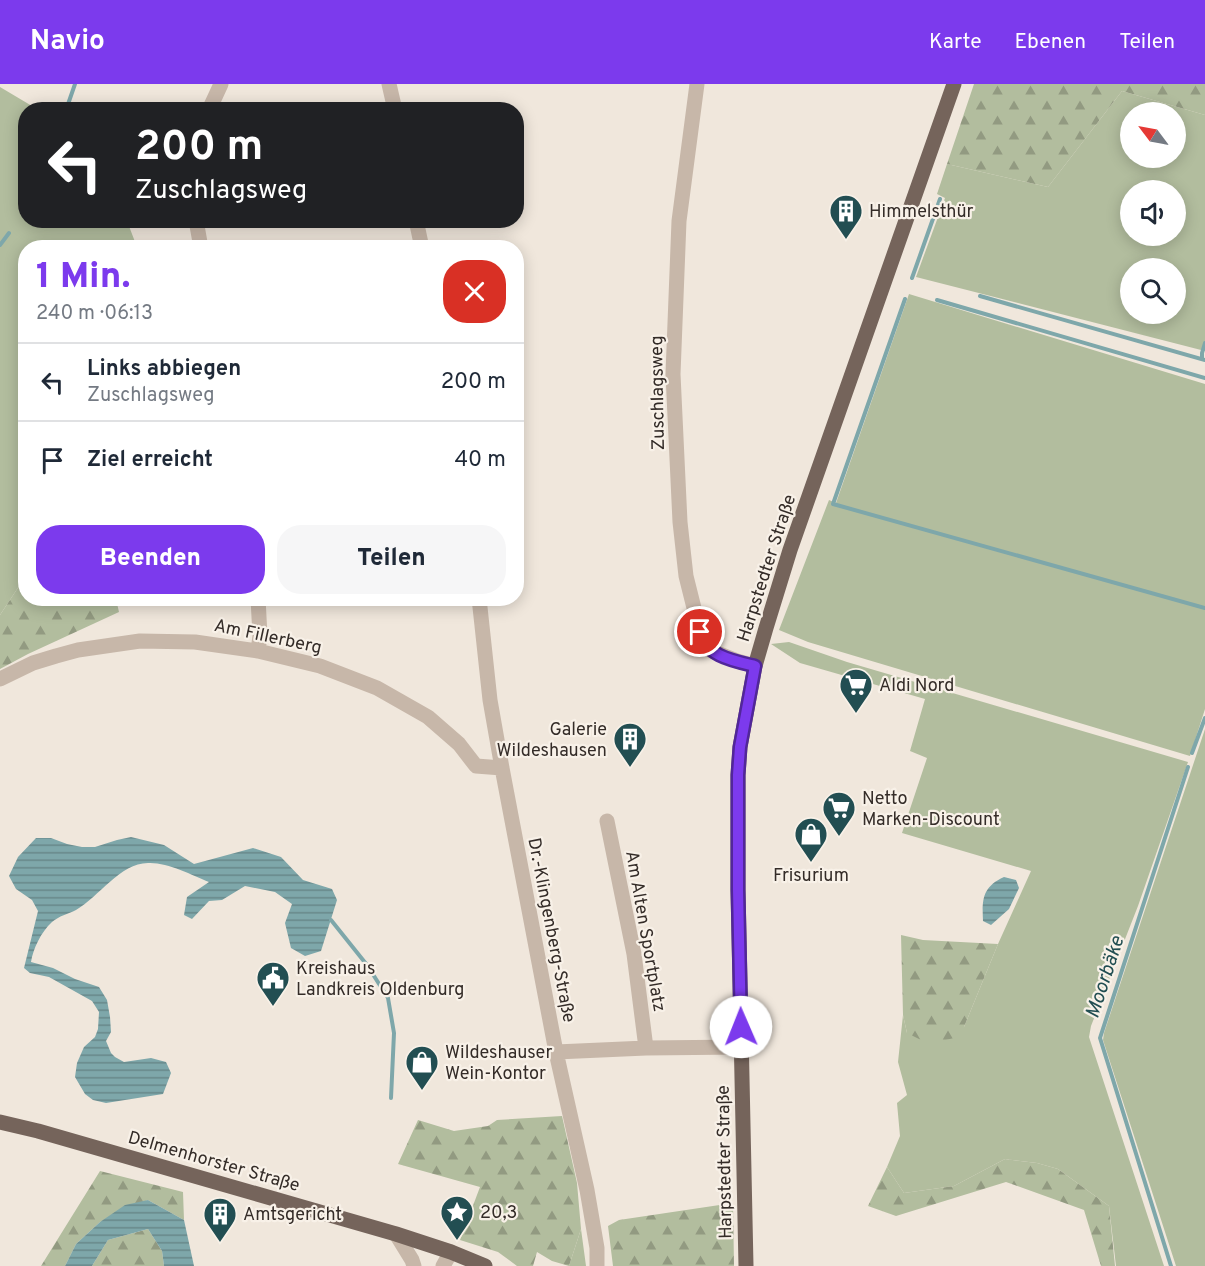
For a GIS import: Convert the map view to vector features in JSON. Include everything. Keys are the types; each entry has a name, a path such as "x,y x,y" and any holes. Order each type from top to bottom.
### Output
{"main road":[{"name":"Harpstedter Straße","path":"746,1266 738,890 740,747 755,666 790,550 954,84"},
{"name":"Delmenhorster Straße","path":"0,1122 396,1234 485,1266"}],"street":[{"path":"212,102 220,84"},
{"path":"389,84 392,102"},
{"name":"Zuschlagsweg","path":"697,84 680,221 673,374 680,522 686,576 702,640 712,651 755,666"},
{"path":"258,606 260,636 258,651"},
{"name":"Dr.-Klingenberg-Straße","path":"479,606 490,700 502,768 556,1052 587,1190 597,1248 597,1266"},
{"name":"Am Fillerberg","path":"0,679 33,663 78,650 140,641 195,642 258,651 320,666 377,688 428,717 459,744 476,766 502,768"},
{"name":"Am Alten Sportplatz","path":"607,821 634,954 646,1048"},
{"path":"556,1052 742,1047"},
{"path":"396,1234 414,1266"},
{"path":"443,1266 451,1252"}],"green space":[{"path":"974,84 1205,84 1205,115 1186,110 1186,102 1160,102 1122,91 1048,187 947,164"},
{"path":"0,87 25,102 18,102 18,228 130,228 134,240 18,240 18,588 0,615"},
{"path":"1122,91 1160,102 1120,102 1120,168 1186,168 1186,110 1205,115 1205,351 916,277 945,198 937,194 947,164 1048,187"},
{"path":"909,294 1205,384 1205,709 1190,756 808,642 779,630 829,500 836,503"},
{"path":"18,588 18,606 118,606 119,612 0,669 0,615"},
{"path":"789,642 847,662 1188,762 1138,906 1091,1026 1089,1037 1164,1266 1116,1266 1109,1206 1058,1169 1037,1163 1005,1159 954,1186 904,1193 887,1167 900,1136 897,1103 907,1095 898,1062 903,1015 907,1033 964,1027 1031,871 902,833 927,758 910,751 925,699 800,663 771,644"},
{"path":"1205,729 1205,1266 1176,1266 1103,1040"},
{"path":"901,935 923,940 998,944 964,1027 954,1038 929,1044 907,1033 903,1015"},
{"path":"562,1116 577,1183 581,1229 569,1266 552,1261 537,1252 533,1266 517,1266 498,1252 460,1240 480,1187 398,1164 418,1120 454,1131 488,1126 497,1120"},
{"path":"1005,1159 1037,1163 1058,1169 1109,1206 1115,1266 1101,1266 1084,1210 1006,1182 896,1216 868,1206 887,1167 904,1193 954,1186"},
{"path":"100,1171 183,1192 184,1220 148,1200 100,1222 76,1244 65,1266 41,1266"},
{"path":"733,1203 734,1266 613,1266 608,1226 619,1220"},
{"path":"148,1229 162,1251 164,1266 92,1266 108,1240"},
{"path":"581,1229 586,1266 569,1266"}],"water":[{"path":"131,837 164,845 194,864 253,848 281,857 303,880 332,889 337,900 321,951 305,956 291,948 285,923 292,904 275,892 245,886 222,900 209,901 192,919 184,915 187,897 209,882 155,863 138,864 119,874 85,904 52,922 38,941 31,962 53,968 99,987 107,1000 111,1032 106,1041 111,1053 124,1062 151,1058 166,1062 171,1073 163,1094 106,1103 93,1100 85,1094 75,1077 77,1063 84,1047 95,1037 98,1029 99,1012 92,1001 49,977 30,973 24,968 38,911 32,900 16,889 9,876 18,857 36,838 51,838 67,844 95,847"},
{"path":"1004,877 1016,880 1019,888 1009,909 991,925 983,921 983,900 991,885"},
{"path":"148,1200 184,1220 194,1266 164,1266 162,1251 148,1229 108,1240 92,1266 65,1266 76,1244 100,1222 125,1205"}],"waterway":[{"path":"69,102 75,84"},
{"path":"912,278 940,199"},
{"path":"0,245 9,233"},
{"path":"980,296 1205,360"},
{"path":"905,299 833,504 1205,608"},
{"path":"937,300 1205,378"},
{"path":"1202,359 1205,343"},
{"name":"Moorbäke","path":"1192,753 1205,718"},
{"name":"Moorbäke","path":"1171,1266 1100,1038 1188,767"},
{"path":"331,920 367,965 388,998 394,1033 391,1098"}],"place":[{"name":"Himmelsthür","path":"846,240"},
{"name":"Aldi Nord","path":"856,714"},
{"name":"Galerie Wildeshausen","path":"630,768"},
{"name":"Netto Marken-Discount","path":"839,837"},
{"name":"Frisurium","path":"811,863"},
{"name":"Kreishaus Landkreis Oldenburg","path":"273,1007"},
{"name":"Wildeshauser Wein-Kontor","path":"422,1091"},
{"name":"20,3","path":"457,1241"},
{"name":"Amtsgericht","path":"220,1243"}],"route":[{"path":"700,632 702,640 712,651 755,666 740,747 738,775 741,1027"}]}
